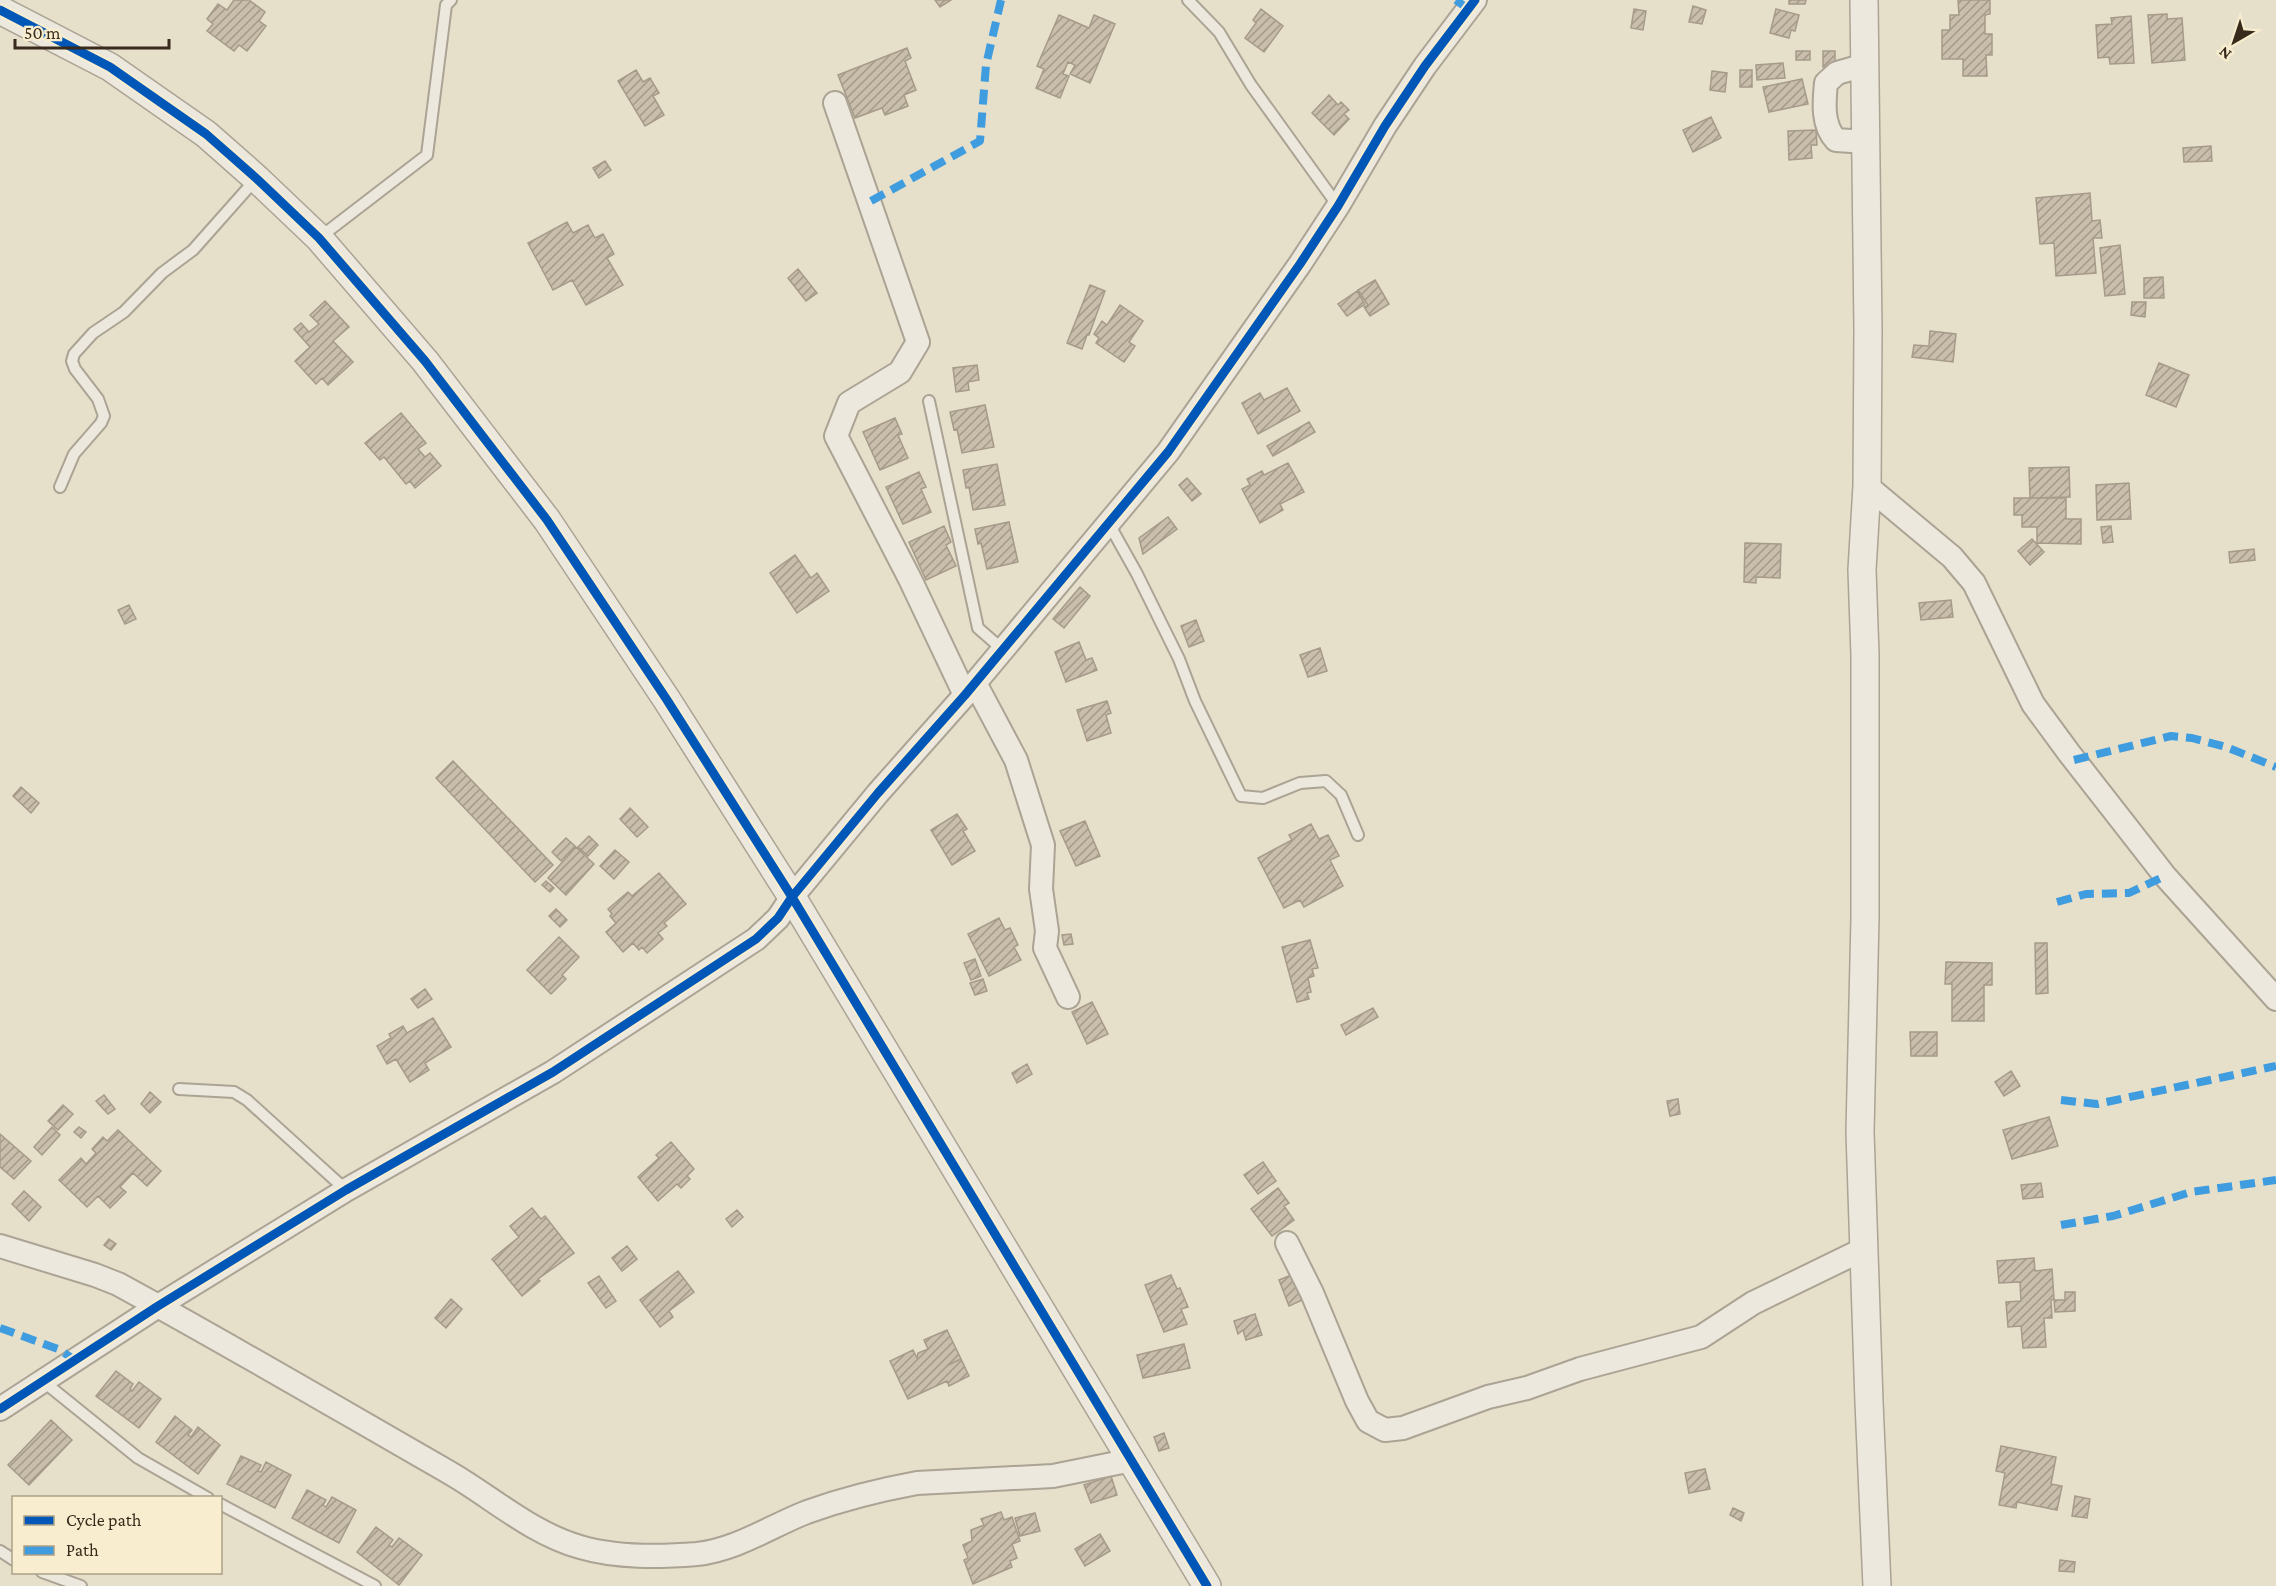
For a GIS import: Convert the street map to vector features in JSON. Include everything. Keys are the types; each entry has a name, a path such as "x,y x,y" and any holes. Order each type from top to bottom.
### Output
{"street":[{"path":"0,1409 158,1306 346,1190 553,1072 756,939 778,918 792,897 878,793 970,689 1168,452 1338,206 1385,126 1425,66 1475,0"},
{"path":"1864,0 1867,142 1867,486 1862,570 1865,655 1865,918 1860,1132 1877,1586"},
{"path":"0,10 110,67 206,134 256,179 319,238 425,362 547,520 667,700 792,897 1207,1586"},
{"path":"1866,65 1837,73 1826,83 1824,100 1827,131 1836,140 1867,142"},
{"path":"835,103 918,342 900,372 849,403 836,436 970,689 1016,760 1043,845 1041,889 1047,931 1045,948 1068,997"},
{"path":"1867,486 1952,557 1974,583 2033,704 2062,745 2165,876 2276,999"},
{"path":"1287,1243 1312,1293 1357,1401 1368,1421 1385,1430 1403,1428 1446,1410 1527,1388 1580,1369 1701,1337 1753,1303 1864,1249"},
{"path":"0,1246 95,1275 158,1306 456,1477 520,1520 547,1535 579,1547 604,1552 664,1556 715,1551 806,1513 860,1495 896,1487 1053,1476 1132,1460"}],"lane":[{"path":"319,238 427,155 446,5 451,0"},
{"path":"1188,0 1219,32 1251,84 1338,206"},
{"path":"60,487 74,454 101,423 104,416 98,399 75,369 72,362 74,354 93,333 129,308 162,273 193,250 256,179"},
{"path":"929,401 978,628 1002,649"},
{"path":"1109,524 1137,574 1179,659 1195,701 1241,796 1263,798 1300,783 1326,781 1341,795 1358,835"},
{"path":"179,1089 234,1092 247,1100 346,1190"},
{"path":"44,1382 138,1458 206,1496"},
{"path":"222,1505 375,1586"},
{"path":"48,1574 81,1586"}],"building":[{"path":"234,0 249,0 265,12 259,21 266,26 247,51 239,45 234,51 207,31 213,24 207,19 218,4 227,10"},
{"path":"935,0 951,0 940,7"},
{"path":"1789,0 1806,0 1805,4 1789,4"},
{"path":"1958,0 1990,0 1990,14 1985,15 1985,34 1992,34 1992,55 1986,55 1987,76 1963,76 1963,59 1942,59 1942,30 1950,30 1950,15 1959,15"},
{"path":"1693,6 1706,10 1702,24 1689,22"},
{"path":"1261,9 1283,26 1264,52 1245,38 1256,23 1253,20"},
{"path":"1634,9 1646,11 1643,30 1631,28"},
{"path":"1776,9 1799,15 1795,31 1791,30 1789,38 1770,33"},
{"path":"2167,14 2167,19 2182,18 2185,60 2152,63 2148,15"},
{"path":"1059,15 1089,28 1094,15 1115,24 1090,83 1070,74 1075,65 1068,62 1063,74 1069,76 1060,98 1036,88 1044,69 1037,66"},
{"path":"2131,16 2134,63 2110,64 2109,57 2098,58 2096,25 2112,24 2111,18"},
{"path":"907,48 911,58 905,61 916,90 904,95 908,106 885,115 882,108 855,118 838,75"},
{"path":"1796,51 1810,51 1810,60 1796,60"},
{"path":"1823,51 1835,51 1835,67 1823,67"},
{"path":"1783,63 1785,78 1757,80 1756,65"},
{"path":"636,70 643,82 650,78 659,93 653,96 664,115 645,126 618,81"},
{"path":"1740,70 1752,70 1752,87 1740,87"},
{"path":"1712,71 1727,73 1725,92 1710,90"},
{"path":"1802,79 1808,104 1769,112 1763,87"},
{"path":"1329,95 1338,105 1341,102 1349,110 1344,114 1349,119 1334,135 1312,113"},
{"path":"1711,117 1721,138 1693,152 1683,130"},
{"path":"1816,130 1817,145 1811,145 1812,158 1789,160 1788,131"},
{"path":"2211,146 2212,161 2184,162 2183,148"},
{"path":"605,161 611,170 599,178 593,168"},
{"path":"2090,193 2092,221 2100,220 2102,238 2093,238 2096,273 2056,276 2054,243 2040,244 2036,198"},
{"path":"567,222 573,233 588,225 595,238 603,234 614,254 607,258 623,285 586,305 572,280 553,290 528,243"},
{"path":"2120,245 2125,294 2105,296 2100,248"},
{"path":"798,269 817,293 806,301 788,278"},
{"path":"2163,277 2164,298 2144,298 2144,278"},
{"path":"1375,280 1389,304 1370,316 1364,307 1368,305 1358,290"},
{"path":"1090,285 1105,291 1082,349 1067,343"},
{"path":"1357,291 1365,304 1347,316 1338,304"},
{"path":"325,301 349,327 333,341 353,362 328,385 322,378 316,384 295,361 310,347 294,329 301,323 309,332 319,324 310,315"},
{"path":"2132,302 2146,302 2145,317 2131,315"},
{"path":"1120,305 1143,321 1129,342 1135,346 1124,362 1096,343 1099,338 1094,334 1102,321 1107,325"},
{"path":"1930,331 1956,334 1953,362 1912,357 1914,345 1929,346"},
{"path":"2159,363 2189,375 2176,407 2146,395"},
{"path":"977,365 979,380 968,382 969,390 956,392 953,368"},
{"path":"1287,388 1300,411 1258,434 1242,403 1260,393 1264,400"},
{"path":"985,405 994,447 962,453 957,429 954,430 950,412"},
{"path":"401,413 426,443 418,449 425,457 430,453 441,466 415,488 410,481 406,484 384,457 380,460 365,443"},
{"path":"895,418 902,434 898,435 908,458 880,470 863,432"},
{"path":"1309,422 1315,432 1273,456 1267,446"},
{"path":"1288,463 1304,492 1280,504 1283,510 1260,523 1242,489 1250,485 1247,479 1262,471 1264,475"},
{"path":"997,464 1005,505 973,510 963,470"},
{"path":"2069,467 2070,497 2030,498 2029,468"},
{"path":"919,472 926,487 921,489 931,512 903,524 886,487"},
{"path":"1187,478 1201,494 1192,501 1179,485"},
{"path":"2129,483 2131,519 2097,520 2096,485"},
{"path":"2014,498 2066,498 2066,519 2081,519 2081,544 2037,543 2037,527 2022,527 2022,515 2014,515"},
{"path":"1168,517 1177,529 1143,554 1139,538"},
{"path":"1009,522 1018,562 987,569 975,529"},
{"path":"944,526 951,542 946,545 956,566 926,580 909,542"},
{"path":"2111,526 2113,542 2103,543 2101,527"},
{"path":"2032,539 2044,552 2030,565 2018,551"},
{"path":"1745,543 1781,544 1780,578 1756,577 1756,583 1744,582"},
{"path":"2254,549 2255,560 2230,563 2229,552"},
{"path":"795,555 811,578 817,573 829,591 797,613 770,573"},
{"path":"1080,587 1090,596 1064,628 1053,619"},
{"path":"1951,600 1953,617 1921,620 1919,603"},
{"path":"129,605 136,619 125,624 118,610"},
{"path":"1196,620 1204,641 1189,647 1181,626"},
{"path":"1079,642 1086,660 1092,658 1097,670 1066,682 1055,652"},
{"path":"1320,648 1327,671 1308,677 1300,655"},
{"path":"1107,701 1111,713 1106,715 1111,733 1087,741 1077,710"},
{"path":"453,761 553,865 535,882 436,778"},
{"path":"21,787 39,803 31,813 13,796"},
{"path":"630,808 648,827 637,837 620,819"},
{"path":"957,814 967,829 963,831 975,851 952,865 931,830"},
{"path":"1085,821 1100,856 1076,866 1060,831"},
{"path":"1311,824 1319,839 1328,835 1339,856 1330,860 1343,886 1304,907 1300,900 1284,908 1258,858 1292,840 1289,835"},
{"path":"589,836 598,845 588,856 578,847"},
{"path":"566,838 575,846 561,861 552,852"},
{"path":"576,847 594,864 566,895 548,878"},
{"path":"615,850 629,862 614,879 600,866"},
{"path":"659,873 686,904 664,923 667,926 658,933 663,939 647,953 642,947 639,950 633,943 623,952 606,932 616,923 608,909 628,892 632,896"},
{"path":"546,881 554,888 550,892 542,885"},
{"path":"556,909 567,920 560,927 549,916"},
{"path":"999,918 1005,930 1010,928 1018,945 1014,947 1021,960 989,976 968,934"},
{"path":"1071,934 1073,944 1064,945 1062,935"},
{"path":"559,937 579,957 562,975 566,979 551,994 527,970"},
{"path":"1310,940 1318,968 1312,969 1314,976 1308,978 1311,992 1307,993 1309,999 1297,1002 1282,947"},
{"path":"2035,943 2047,943 2048,993 2036,994"},
{"path":"975,959 981,976 971,980 964,963"},
{"path":"1946,962 1992,963 1992,985 1984,985 1984,1021 1952,1021 1952,984 1945,984"},
{"path":"983,979 987,991 975,995 970,983"},
{"path":"425,989 432,999 418,1008 411,999"},
{"path":"1092,1002 1108,1034 1087,1044 1072,1012"},
{"path":"1373,1008 1378,1017 1346,1035 1341,1025"},
{"path":"433,1018 451,1047 425,1063 429,1070 410,1082 396,1059 387,1064 377,1046 391,1038 389,1034 403,1026 407,1033"},
{"path":"1910,1032 1937,1032 1937,1056 1911,1056"},
{"path":"1027,1064 1032,1074 1017,1083 1012,1073"},
{"path":"2011,1071 2020,1086 2004,1096 1995,1082"},
{"path":"150,1092 161,1102 150,1113 141,1104"},
{"path":"104,1095 115,1109 108,1114 96,1101"},
{"path":"1678,1099 1680,1114 1670,1116 1667,1101"},
{"path":"63,1105 73,1114 58,1130 48,1121"},
{"path":"2049,1117 2058,1146 2012,1159 2003,1130"},
{"path":"52,1127 60,1135 42,1155 34,1147"},
{"path":"79,1127 86,1132 81,1138 74,1132"},
{"path":"118,1130 161,1171 147,1186 133,1173 120,1187 126,1192 110,1208 98,1196 87,1207 59,1180 81,1158 86,1164 96,1153 92,1149 103,1137 107,1141"},
{"path":"0,1134 31,1161 14,1179 0,1167"},
{"path":"671,1142 694,1169 687,1176 690,1179 681,1188 677,1184 658,1201 638,1177 659,1158 656,1155"},
{"path":"1263,1162 1276,1181 1258,1194 1244,1175"},
{"path":"2041,1183 2043,1197 2023,1199 2021,1185"},
{"path":"1278,1188 1289,1203 1284,1206 1294,1220 1272,1236 1251,1209"},
{"path":"24,1191 41,1207 29,1221 12,1204"},
{"path":"532,1208 541,1219 545,1216 574,1253 538,1279 540,1281 522,1296 492,1259 519,1237 510,1226"},
{"path":"737,1210 743,1217 732,1227 726,1219"},
{"path":"109,1239 116,1244 111,1250 104,1245"},
{"path":"627,1246 637,1259 622,1271 612,1258"},
{"path":"2034,1258 2035,1271 2052,1269 2054,1299 2051,1300 2052,1318 2044,1318 2046,1347 2023,1348 2021,1326 2008,1327 2006,1302 2021,1301 2020,1282 1999,1283 1997,1261"},
{"path":"678,1271 694,1292 669,1311 673,1317 660,1327 640,1300"},
{"path":"1294,1274 1307,1298 1289,1306 1279,1280"},
{"path":"1171,1275 1177,1289 1180,1288 1188,1307 1181,1309 1187,1324 1164,1332 1145,1285"},
{"path":"599,1276 616,1301 606,1308 588,1283"},
{"path":"2065,1292 2075,1292 2075,1311 2055,1312 2054,1300 2065,1300"},
{"path":"451,1299 462,1309 446,1328 435,1318"},
{"path":"1255,1314 1262,1335 1246,1340 1243,1330 1238,1334 1234,1321"},
{"path":"947,1330 969,1376 949,1386 947,1381 908,1399 890,1361 913,1350 917,1358 918,1353 928,1349 924,1340"},
{"path":"1184,1344 1190,1368 1143,1378 1137,1355"},
{"path":"116,1371 133,1384 130,1389 132,1391 139,1382 161,1399 139,1428 96,1396"},
{"path":"175,1416 192,1430 188,1435 191,1437 198,1427 220,1445 198,1474 156,1442"},
{"path":"51,1420 72,1440 29,1485 8,1465"},
{"path":"1164,1433 1169,1448 1159,1451 1154,1437"},
{"path":"2001,1446 2056,1457 2051,1484 2062,1486 2057,1510 2017,1502 2016,1508 1999,1505 2005,1473 1996,1471"},
{"path":"241,1456 261,1465 258,1471 261,1472 266,1462 291,1475 275,1508 227,1484"},
{"path":"1705,1469 1710,1489 1689,1493 1685,1473"},
{"path":"1111,1476 1117,1495 1091,1503 1084,1485"},
{"path":"307,1490 326,1500 323,1505 326,1507 332,1497 356,1510 339,1543 292,1518"},
{"path":"2075,1496 2090,1499 2087,1518 2072,1516"},
{"path":"1733,1508 1744,1513 1741,1521 1730,1515"},
{"path":"1001,1512 1004,1520 1012,1517 1020,1541 1012,1544 1017,1558 1010,1561 1012,1567 973,1584 964,1560 968,1558 963,1545 972,1541 971,1530 984,1525 981,1519"},
{"path":"1035,1513 1040,1531 1020,1536 1015,1518"},
{"path":"376,1527 393,1540 389,1545 392,1547 399,1538 422,1555 399,1585 357,1552"},
{"path":"1100,1534 1110,1551 1085,1566 1075,1549"},
{"path":"2060,1560 2075,1562 2074,1572 2059,1571"}],"marked path":[{"path":"871,201 980,141 986,65 1001,0"},
{"path":"1456,0 1468,9"},
{"path":"2074,760 2171,736 2192,738 2226,747 2276,767"},
{"path":"2057,902 2086,894 2129,893 2165,876"},
{"path":"2061,1100 2097,1104 2276,1066"},
{"path":"2061,1225 2113,1216 2191,1192 2276,1180"},
{"path":"0,1328 58,1349 75,1360"}],"cycle path":[{"path":"0,1409 158,1306 346,1190 553,1072 756,939 778,918 792,897 878,793 965,695 1168,452 1300,264 1425,66 1475,0"},
{"path":"0,10 110,67 206,134 257,179 319,238 425,361 547,520 667,700 792,897 1207,1586"}]}
